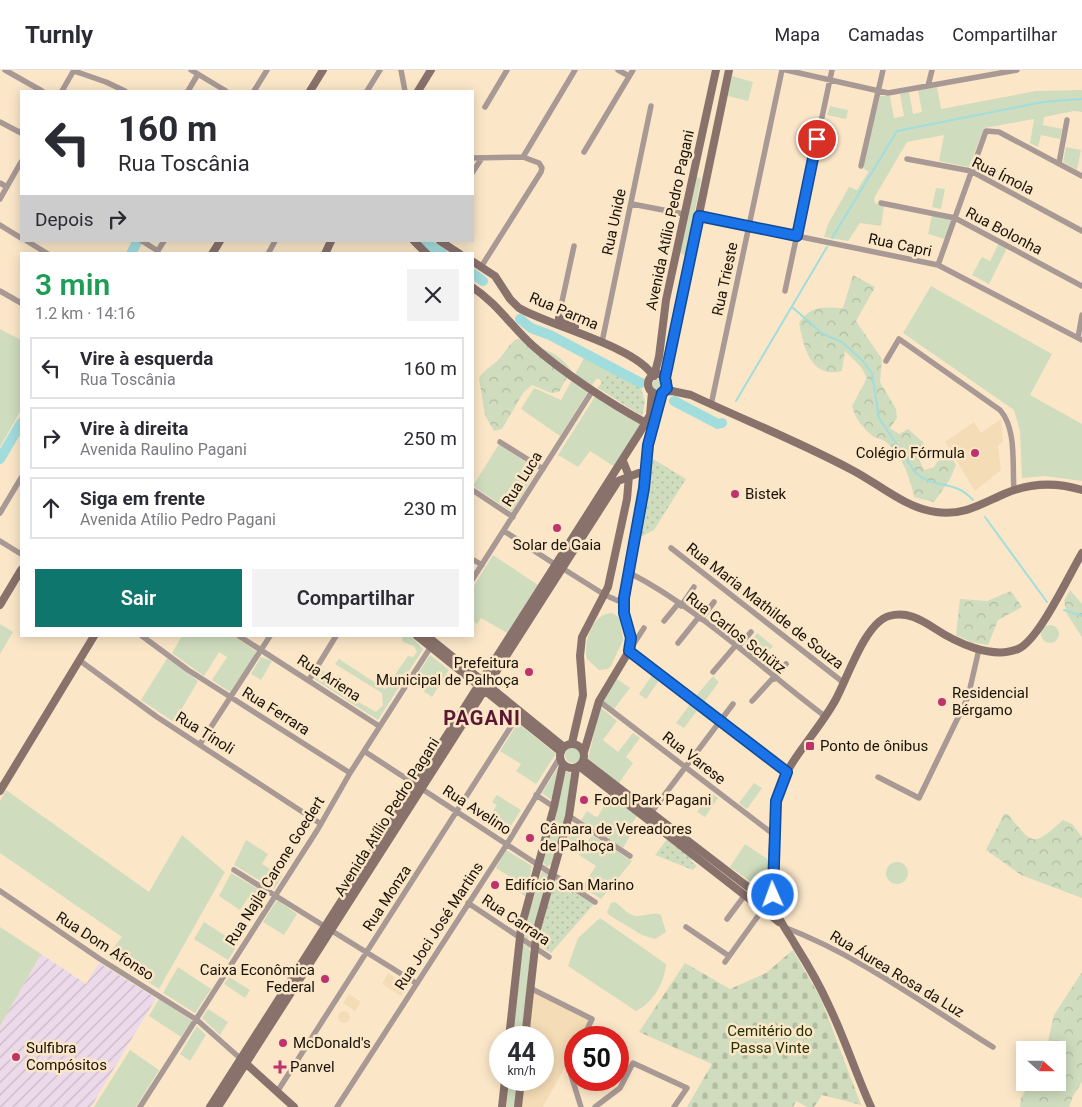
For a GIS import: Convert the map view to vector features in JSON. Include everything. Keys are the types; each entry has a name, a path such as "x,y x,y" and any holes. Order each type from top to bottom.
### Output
{"main road":[{"path":"311,90 323,70"},
{"path":"419,90 431,70"},
{"name":"Avenida Atílio Pedro Pagani","path":"665,378 729,70"},
{"path":"715,73 724,80 721,109"},
{"name":"Avenida Atílio Pedro Pagani","path":"653,376 659,357 666,300 715,73"},
{"path":"693,172 702,171 707,177"},
{"path":"415,242 425,252"},
{"path":"442,242 457,252"},
{"path":"676,252 683,258 690,256"},
{"name":"Rua Parma","path":"474,262 495,276 508,296 519,308 558,322 602,342 645,367 653,376"},
{"path":"474,288 494,303 535,347 593,390 646,422"},
{"path":"494,303 500,304 508,296"},
{"path":"666,300 674,299 680,305"},
{"path":"508,320 513,310 519,308"},
{"path":"691,395 672,391 652,392 649,382 653,376 660,375 691,395 711,405 840,464 911,504 935,512 968,511 1014,490 1050,484 1082,490"},
{"path":"526,1026 534,948 540,916 569,816 580,765 599,701 629,651 630,632 623,603 644,488 644,471 650,435 662,393 667,388 665,378"},
{"name":"Avenida Atílio Pedro Pagani","path":"218,1107 244,1061 559,567 646,422 651,410 652,392"},
{"path":"510,1026 519,938 554,807 562,755 572,744 583,695 581,643 587,624 605,595 612,572 627,499 629,476 623,460"},
{"name":"Avenida Atílio Pedro Pagani","path":"559,567 618,481 644,471"},
{"path":"871,1107 830,1007 782,925 774,907 772,884 776,801 787,772 826,717 869,634 880,621 894,615 910,615 954,640 979,649 1011,652 1027,643 1039,629 1082,553"},
{"path":"0,605 20,572"},
{"path":"1,785 93,637"},
{"path":"420,637 432,641 562,755 568,768 580,765"},
{"path":"483,686 562,755"},
{"path":"572,744 578,745 584,752"},
{"path":"580,765 774,907"},
{"path":"650,816 782,925"},
{"path":"761,908 774,907"},
{"path":"244,1061 294,1107"},
{"name":"Avenida Atílio Pedro Pagani","path":"210,1107 244,1061"},
{"path":"502,1107 503,1091"},
{"path":"518,1107 520,1091"}],"street":[{"path":"5,70 40,90"},
{"path":"63,90 74,70 123,90"},
{"path":"190,70 224,90"},
{"path":"255,90 267,70"},
{"path":"368,90 380,70"},
{"path":"401,70 405,90"},
{"path":"485,107 507,70"},
{"path":"523,157 575,70"},
{"path":"618,70 629,76"},
{"path":"584,152 633,70"},
{"path":"784,70 888,93 982,73 1016,70"},
{"name":"Rua Trieste","path":"711,405 784,70"},
{"path":"785,290 832,70"},
{"path":"861,166 883,70"},
{"path":"928,86 932,70"},
{"path":"189,90 198,74"},
{"name":"Rua Unide","path":"602,342 651,106"},
{"path":"1058,163 1067,120"},
{"path":"0,122 20,132"},
{"path":"938,265 986,131 999,132 1082,176"},
{"path":"474,158 523,157 539,163 542,168 542,172 481,267"},
{"path":"474,171 482,158"},
{"name":"Rua Ímola","path":"907,159 971,172 1082,231"},
{"path":"0,199 19,170"},
{"path":"0,183 7,187"},
{"name":"Rua Bolonha","path":"881,203 955,218 1082,286"},
{"path":"632,204 684,214"},
{"name":"Rua Capri","path":"699,216 938,265 1080,339"},
{"path":"0,225 20,237"},
{"path":"29,242 45,252"},
{"path":"143,242 157,252"},
{"path":"558,322 574,246"},
{"path":"0,291 20,302"},
{"path":"1080,339 1082,315"},
{"path":"886,361 899,339 1000,410 1007,418 1010,428 1014,490"},
{"name":"Rua Luca","path":"474,577 593,390"},
{"path":"500,442 543,469"},
{"path":"0,513 20,480"},
{"path":"474,491 513,517"},
{"path":"504,531 605,595 623,603"},
{"path":"0,541 20,553"},
{"name":"Rua Maria Mathilde de Souza","path":"671,548 844,684"},
{"path":"474,560 482,565"},
{"name":"Rua Carlos Schütz","path":"628,572 653,586 737,646 774,678 826,717"},
{"path":"664,621 694,587"},
{"path":"678,643 714,602"},
{"path":"644,628 629,651 787,772"},
{"path":"713,672 751,632"},
{"name":"Rua Ferrara","path":"143,637 188,670 350,773"},
{"name":"Rua Ariena","path":"241,637 379,726"},
{"path":"200,744 269,637"},
{"path":"309,680 335,637"},
{"name":"Rua Najla Carone Goedert","path":"140,1107 321,824 350,773 432,641"},
{"path":"878,777 919,798 968,697 979,649"},
{"name":"Rua Tínoli","path":"79,660 152,714 321,824"},
{"path":"752,701 786,664"},
{"name":"Rua Varese","path":"599,701 773,834"},
{"path":"650,816 733,704"},
{"name":"Rua Monza","path":"277,1092 517,717"},
{"name":"Rua Avelino","path":"364,751 595,902"},
{"name":"Rua Joci José Martins","path":"336,1107 562,755"},
{"path":"536,795 554,807"},
{"path":"569,816 630,856"},
{"path":"234,870 416,983"},
{"name":"Rua Dom Afonso","path":"0,891 100,959 197,1020 244,1061"},
{"path":"727,920 745,895"},
{"name":"Rua Carrara","path":"468,903 549,957"},
{"path":"725,962 761,908"},
{"name":"Rua Áurea Rosa da Luz","path":"782,925 823,943 865,966 994,1047"},
{"path":"686,926 729,956"},
{"path":"530,988 592,1019 589,1026"},
{"path":"595,1107 620,1088 633,1063 687,1088 674,1107"},
{"path":"576,1091 580,1107"}],"shaded area":[{"name":"Colégio Fórmula","path":"1001,419 1003,442 998,446 1001,470 975,491 945,442 974,422 981,433"},
{"path":"41,954 86,984 99,963 156,998 91,1107 0,1107 0,1026"},
{"path":"388,973 408,986 401,996 382,984"},
{"path":"533,992 589,1020 586,1026 564,1026 564,1069 554,1087 554,1026 529,1026"},
{"path":"349,994 361,1002 355,1011 343,1003"},
{"path":"342,1011 346,1011 350,1017 346,1023 342,1023 338,1019 338,1015"},
{"path":"522,1091 552,1091 543,1107 520,1107"}],"green space":[{"path":"732,76 753,82 748,101 728,96"},
{"path":"937,87 941,109 1036,91 1082,90 1082,112 1074,111 1044,117 1043,125 1062,129 1060,139 1041,135 1038,147 1030,143 1034,119 984,128 969,167 939,161 944,135 907,142 874,198 875,203 884,206 881,226 860,223 848,241 824,237 828,224 849,187 857,190 869,171 865,170 863,165 880,96 890,96 894,118 904,116 900,94 909,92 913,114 922,112 918,90"},
{"path":"830,106 848,110 846,119 827,115"},
{"path":"1066,147 1081,150 1077,170 1063,162"},
{"path":"696,176 701,179 687,253 683,255 680,252"},
{"path":"936,188 945,189 941,209 932,207"},
{"path":"932,215 952,219 945,239 928,234"},
{"path":"999,243 1007,248 989,284 972,275 982,257 990,261"},
{"path":"853,275 875,287 856,321 882,359 880,382 896,409 897,418 890,428 899,434 908,429 924,443 916,452 924,470 934,467 941,456 949,453 956,465 950,479 934,502 914,497 911,483 898,455 885,442 870,434 857,419 852,406 867,378 861,367 845,351 842,371 831,372 822,370 810,359 806,351 799,323 808,313 818,308 843,308"},
{"path":"931,286 1052,354 1030,395 1082,424 1082,481 1045,476 1022,478 1020,431 1014,410 903,333"},
{"path":"0,329 20,339 20,412 0,447"},
{"path":"517,339 528,341 562,359 571,370 559,392 551,393 532,385 523,393 502,429 494,431 485,415 479,378"},
{"path":"584,358 609,371 601,383 600,379 596,379 560,436 521,409 534,388 561,400"},
{"path":"609,371 641,388 645,402 642,416 598,388"},
{"path":"660,379 663,380 663,390 656,391 653,390 652,383 653,380"},
{"path":"596,395 642,425 615,467 590,451 578,467 558,455"},
{"path":"499,444 537,470 512,512 474,487"},
{"path":"653,459 686,479 654,530 639,538"},
{"path":"493,555 538,585 507,633 481,618 477,624 474,622 474,586"},
{"path":"1070,590 1082,604 1082,637 1067,614 1064,601"},
{"path":"1011,591 1022,607 998,620 988,645 971,642 956,635 960,599 987,601"},
{"path":"612,613 620,618 623,640 611,666 608,669 599,670 587,659 586,645 594,623 605,614"},
{"path":"0,624 13,632 0,654"},
{"path":"1050,625 1056,628 1059,634 1056,640 1050,643 1044,640 1041,634 1044,628"},
{"path":"757,633 773,646 759,663 744,650"},
{"path":"181,637 235,637 257,652 230,692 212,680 227,657 219,652 204,676 172,653"},
{"path":"402,637 412,637 423,649 378,720 314,679 321,669 325,672 324,677 330,686 376,712 383,705 382,693 335,664 339,659 385,689 408,656 413,657 417,652 414,646 403,642"},
{"path":"430,655 449,670 432,697 412,683"},
{"path":"168,657 198,681 174,722 141,700"},
{"path":"261,657 272,661 261,680 251,674"},
{"path":"653,674 660,679 646,699 639,694"},
{"path":"713,676 719,682 704,702 696,696"},
{"path":"617,679 630,688 614,709 602,700"},
{"path":"691,703 699,708 684,728 676,723"},
{"path":"600,707 617,721 603,740 618,752 633,733 640,738 626,757 633,763 619,783 588,759"},
{"path":"518,723 556,754 536,784 516,771 521,764 500,751"},
{"path":"573,747 579,749 581,755 579,761 573,763 567,761 565,755 567,749"},
{"path":"558,767 560,770 553,798 550,799 542,793"},
{"path":"565,771 571,773 568,803 552,864 546,867 543,861"},
{"path":"754,783 762,788 747,809 739,803"},
{"path":"6,790 149,892 182,835 225,872 159,989 107,956 122,937 0,853 0,801"},
{"path":"711,793 718,798 705,817 697,812"},
{"path":"497,795 521,810 504,836 484,823 497,805 492,802"},
{"path":"611,795 637,816 631,825 633,831 623,848 581,820 587,811 596,817 598,816"},
{"path":"1004,814 1008,814 1028,837 1033,839 1039,839 1063,820 1072,824 1082,837 1082,898 1021,875 986,850"},
{"path":"572,824 584,830 572,851 565,846"},
{"path":"592,835 632,861 601,899 582,887 596,866 579,855"},
{"path":"668,838 693,857 691,861 697,866 693,870 655,855"},
{"path":"246,840 268,854 262,864 282,876 274,889 234,865"},
{"path":"745,844 769,860 768,888 764,891 730,867"},
{"path":"506,850 532,866 526,897 512,887 515,880 496,868"},
{"path":"897,862 905,865 908,873 905,881 897,884 889,881 886,873 889,865"},
{"path":"542,871 549,874 533,937 526,939 523,932"},
{"path":"231,873 258,889 252,900 248,898 240,910 219,896"},
{"path":"554,878 594,904 551,953 536,944"},
{"path":"277,900 297,914 284,935 263,922"},
{"path":"615,902 633,915 661,915 666,932 655,939 642,935 609,915 607,912 611,903"},
{"path":"600,918 666,964 661,985 648,1003 636,1011 568,966 578,938"},
{"path":"204,922 238,944 228,960 194,939"},
{"path":"0,927 41,954 0,1026"},
{"path":"522,944 529,947 530,952 524,1026 513,1026"},
{"name":"Cemitério do Passa Vinte","path":"793,950 821,999 861,1105 822,1095 814,1107 807,1107 796,1101 793,1107 687,1107 712,1064 639,1032 685,963 730,989 766,973"},
{"path":"178,967 211,989 195,1013 163,993"},
{"path":"1082,972 1082,1082 1073,1096 1069,1107 1020,1107 1021,1098 1025,1091 1066,1091 1066,1041 1048,1041 1054,1015"},
{"path":"229,977 250,990 245,998 224,984"},
{"path":"159,999 192,1021 181,1037 149,1016"},
{"path":"208,1009 228,1022 220,1035 202,1018"},
{"path":"197,1026 206,1035 190,1061 180,1054"},
{"path":"130,1050 159,1070 136,1107 94,1107"},
{"path":"508,1091 517,1091 515,1107 507,1107"}],"waterway":[{"path":"832,238 897,131 1043,102 1082,99"},
{"path":"132,252 137,242"},
{"path":"425,242 440,252"},
{"path":"736,401 827,247"},
{"path":"474,274 483,281"},
{"path":"792,307 823,334 842,342 862,360 872,373 879,418 915,472 929,481 958,489 966,493 973,500"},
{"path":"520,319 531,328 550,335 641,383"},
{"path":"674,401 718,424 722,423"},
{"path":"0,459 20,425"},
{"path":"985,517 1047,602"},
{"path":"1064,610 1082,616"}],"place":[{"name":"Colégio Fórmula","path":"975,453"},
{"name":"Bistek","path":"735,494"},
{"name":"Solar de Gaia","path":"557,528"},
{"name":"Prefeitura Municipal de Palhoça","path":"529,672"},
{"name":"Residencial Bérgamo","path":"942,702"},
{"name":"Ponto de ônibus","path":"810,746"},
{"name":"Food Park Pagani","path":"584,800"},
{"name":"Câmara de Vereadores de Palhoça","path":"530,838"},
{"name":"Edifício San Marino","path":"495,885"},
{"name":"Caixa Econômica Federal","path":"325,979"},
{"name":"McDonald's","path":"283,1043"},
{"name":"Sulfibra Compósitos","path":"16,1057"},
{"name":"Panvel","path":"280,1067"}],"district":[{"name":"PAGANI","path":"482,718"}],"route":[{"path":"773,895 773,834 776,801 787,772 629,651 631,638 623,603 644,488 644,471 647,463 648,445 662,393 666,390 668,384 665,378 699,216 797,236 817,139"}]}
